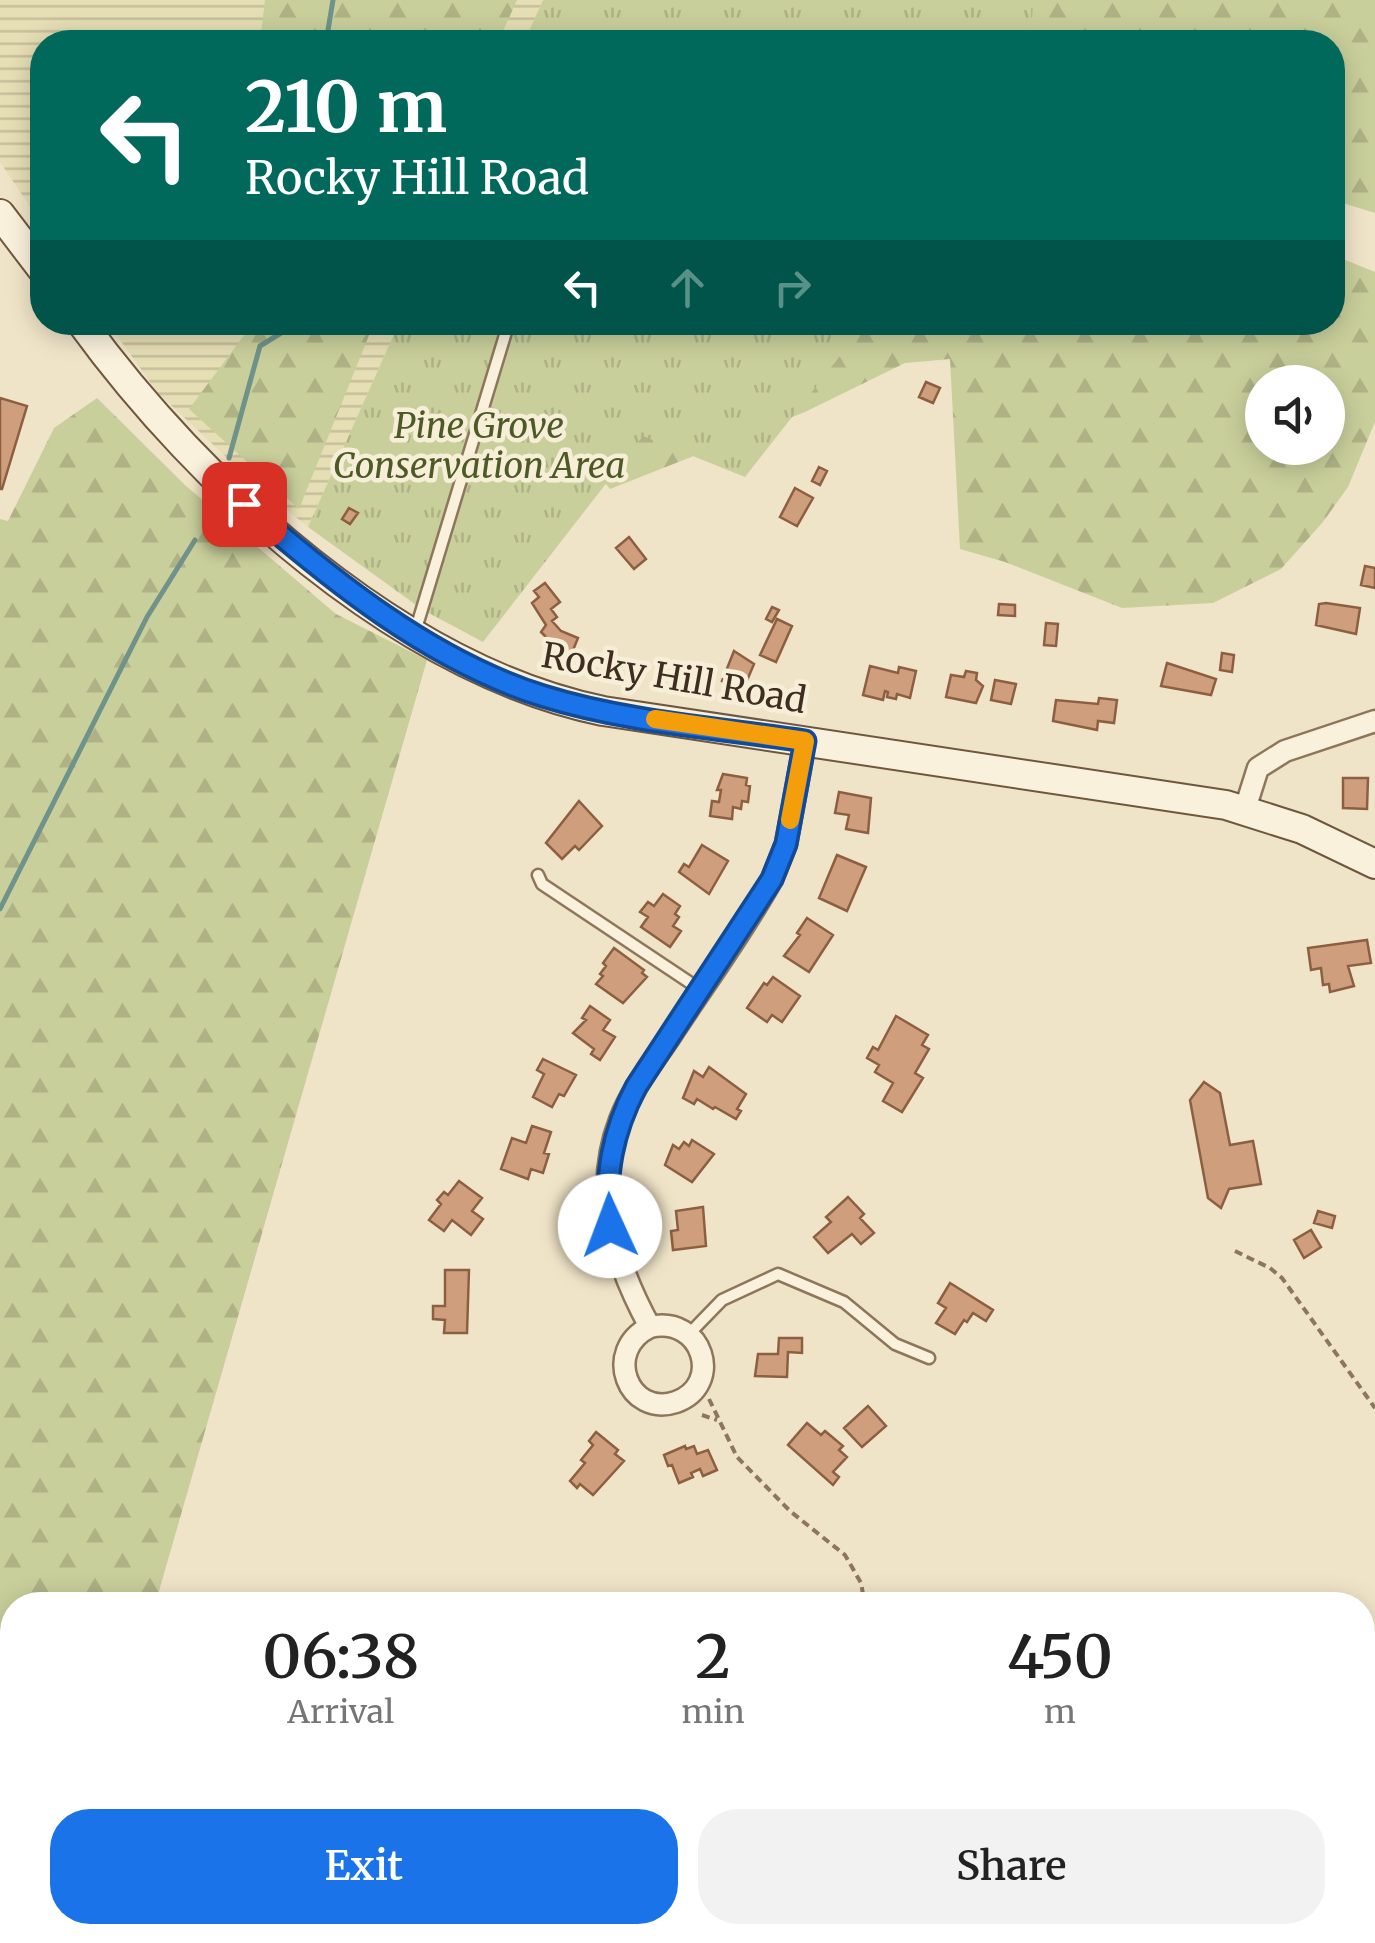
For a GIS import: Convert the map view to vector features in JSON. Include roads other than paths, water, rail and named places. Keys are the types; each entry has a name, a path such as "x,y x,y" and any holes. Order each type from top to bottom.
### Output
{"main road":[{"path":"0,214 30,253"},
{"name":"Rocky Hill Road","path":"91,335 143,402 223,485 305,556 414,633 467,664 544,696 603,710 1245,809 1302,829 1375,864"}],"street":[{"path":"1245,809 1258,768 1285,751 1375,721"},
{"path":"650,1327 615,1247 608,1206 614,1138 628,1104 772,879 786,844 805,741"},
{"path":"671,1325 689,1334 702,1355 700,1380 688,1395 670,1403 651,1402 634,1392 625,1374 625,1355 634,1337 650,1327 671,1325"}],"lane":[{"path":"414,633 505,335"},
{"path":"538,875 542,884 701,990"},
{"path":"689,1334 722,1300 778,1274 844,1302 895,1344 929,1358"}],"waterway":[{"path":"328,30 333,0"},
{"path":"229,458 260,346 278,335"},
{"path":"0,909 147,617 195,540"}],"park label":[{"name":"Pine Grove Conservation Area","path":"479,446"}]}
